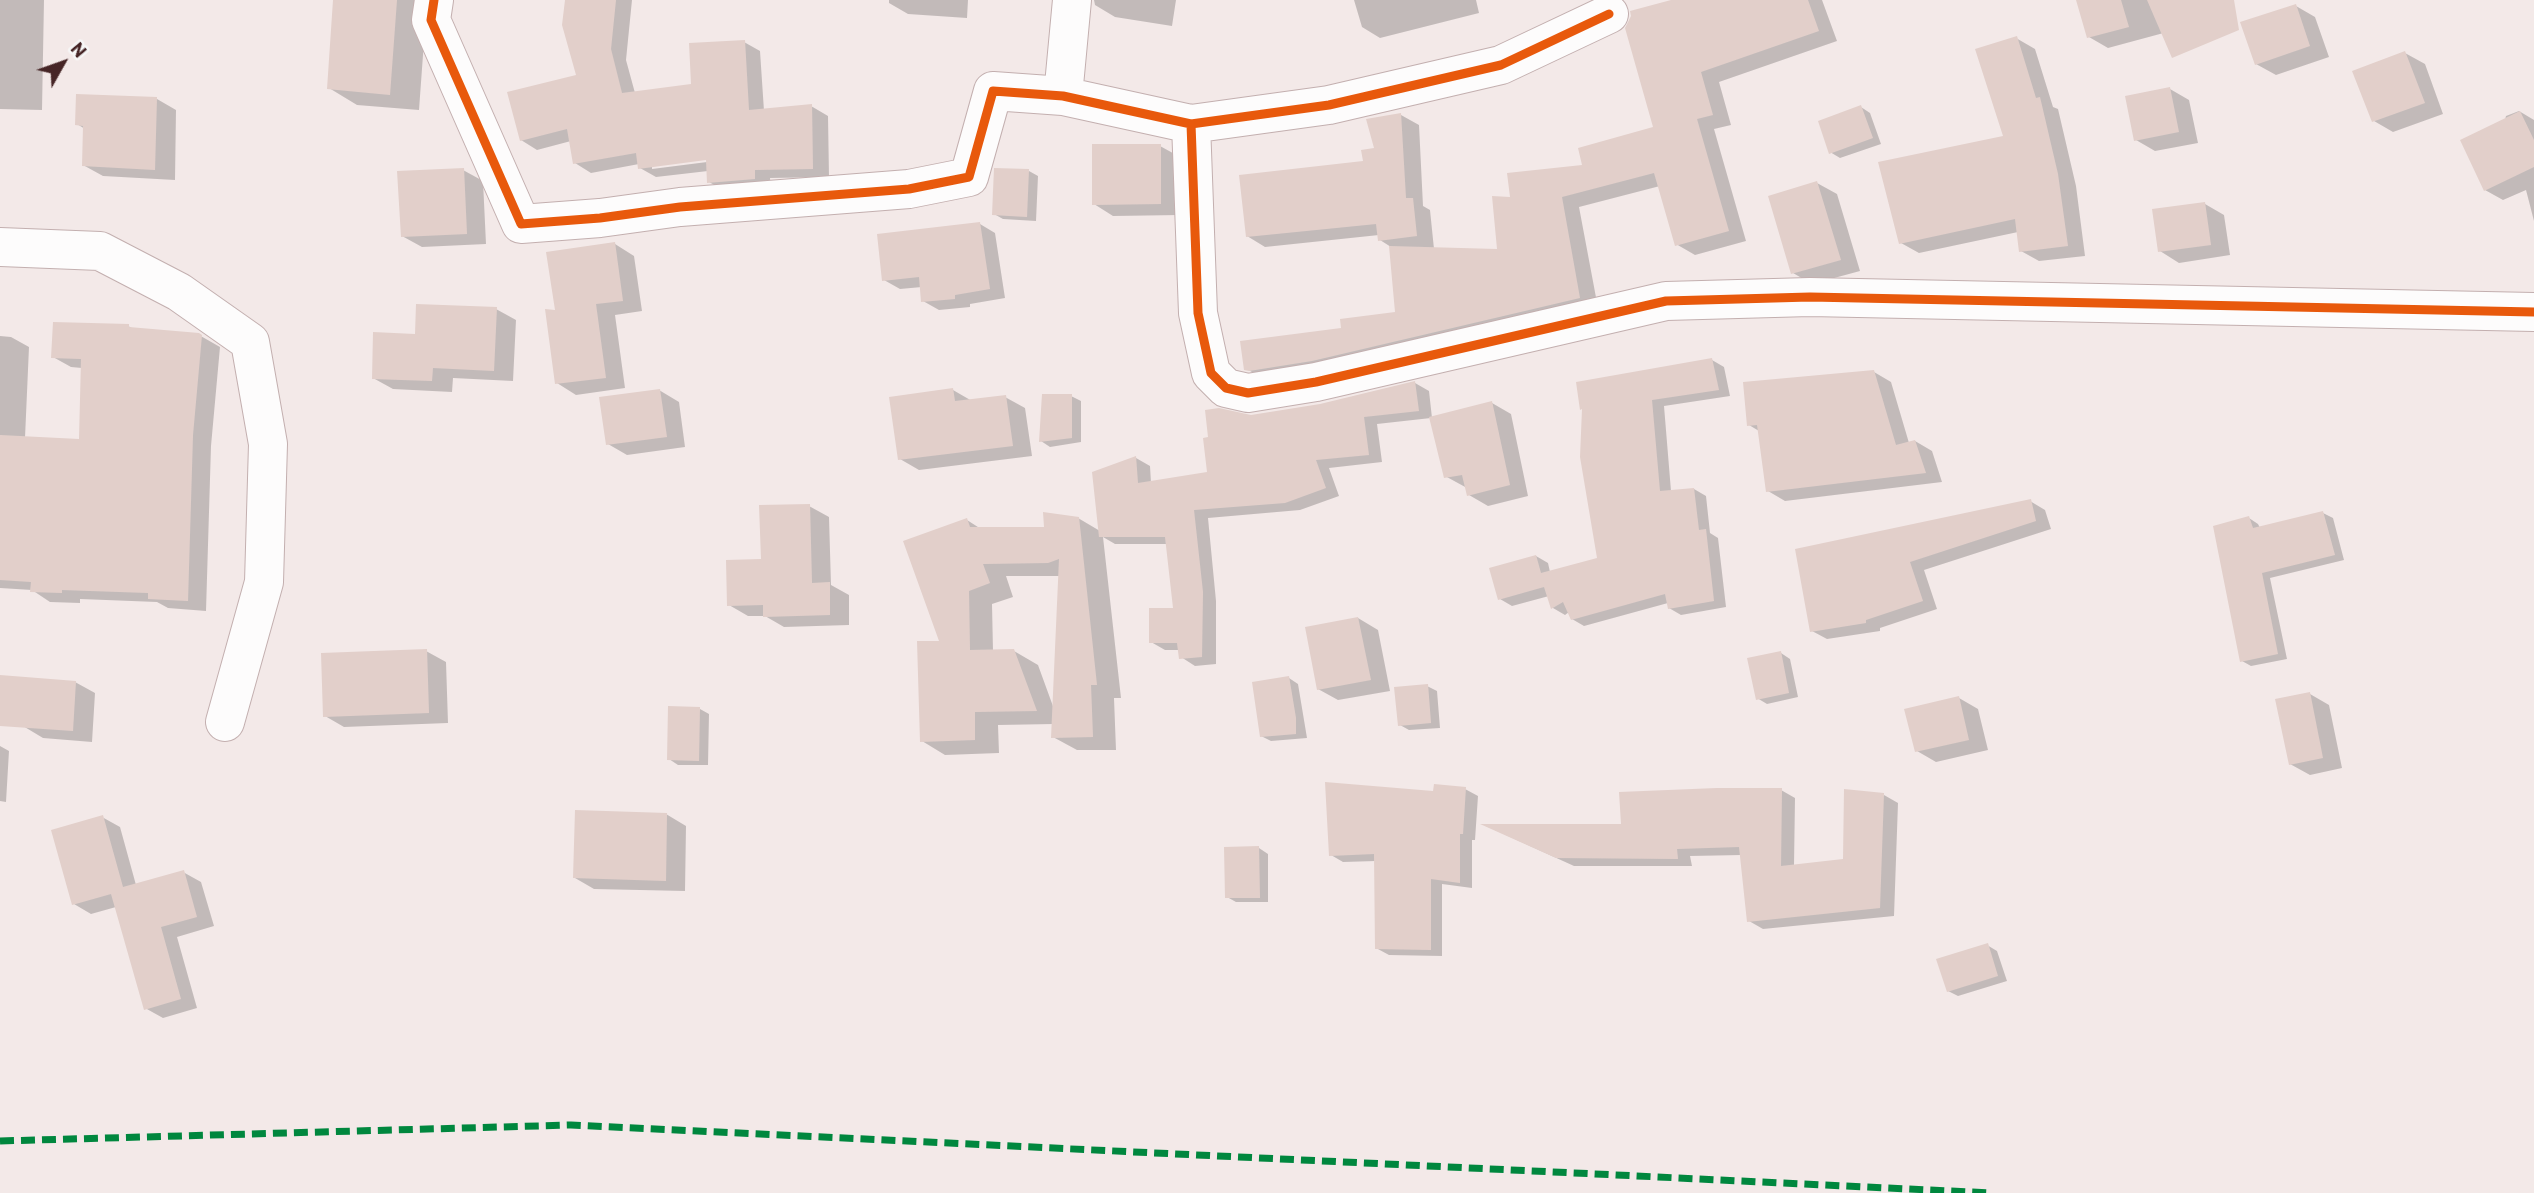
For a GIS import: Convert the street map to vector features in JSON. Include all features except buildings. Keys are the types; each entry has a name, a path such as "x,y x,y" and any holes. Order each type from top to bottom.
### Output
{"street":[{"path":"434,0 431,20 521,224 600,218 680,207 909,189 969,177 993,91 1063,96 1191,124 1329,105 1501,65 1609,14"},
{"path":"1063,96 1072,0"},
{"path":"1191,124 1198,313 1208,361 1211,373 1226,388 1248,393 1328,379 1667,301 1810,297 2534,312"},
{"path":"0,247 100,251 179,292 250,342 268,444 264,582 225,722"}],"marked path":[{"path":"0,1141 571,1125 1993,1193"}],"cycle path":[{"path":"434,0 431,20 521,224 600,218 680,207 909,189 969,177 993,91 1063,96 1191,124 1329,105 1501,65 1609,14"},
{"path":"1191,124 1198,313 1211,373 1226,388 1248,393 1316,382 1666,301 1810,297 2534,312"}]}
